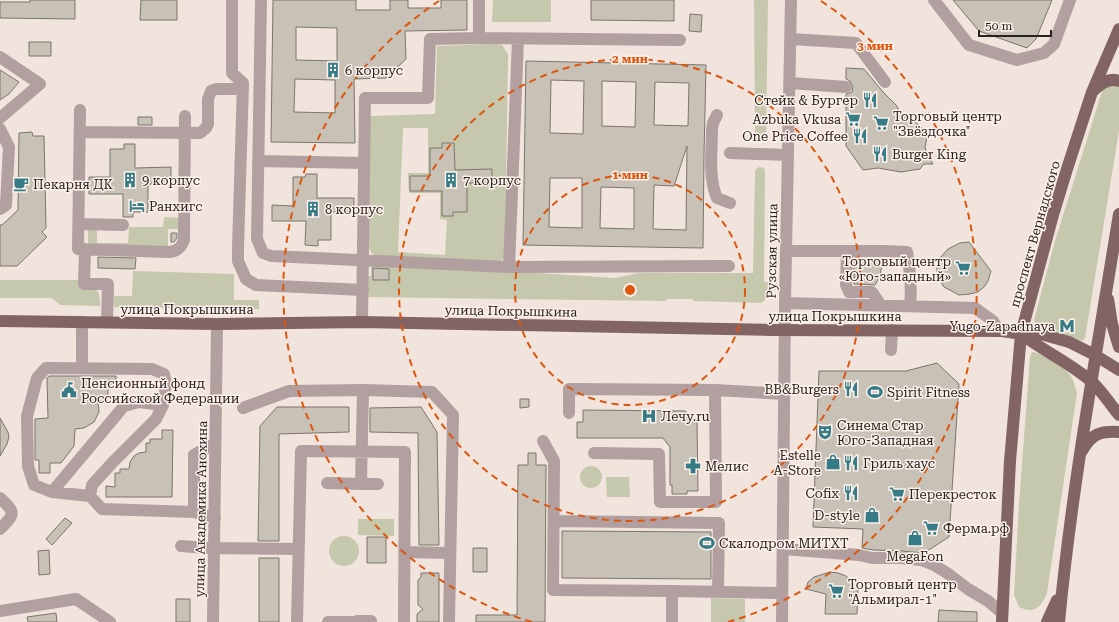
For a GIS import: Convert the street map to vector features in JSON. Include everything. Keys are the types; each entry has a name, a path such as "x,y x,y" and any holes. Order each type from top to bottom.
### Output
{"main road":[{"name":"проспект Вернадского","path":"1002,618 1010,461 1021,334 1053,215 1092,92 1119,29"},
{"path":"1092,92 1099,85 1107,81 1115,79 1119,81"},
{"path":"1059,622 1079,458 1119,214"},
{"path":"1106,286 1112,324 1119,347"},
{"name":"улица Покрышкина","path":"0,320 217,324 362,322 785,330 999,331 1021,334 1041,334 1069,342 1096,355 1119,370"},
{"path":"1021,334 1039,347 1074,368 1091,381 1119,415"},
{"path":"1079,458 1086,443 1093,436 1106,432 1119,432"},
{"path":"1004,588 1006,610 1011,622"},
{"path":"1047,622 1062,590"}],"street":[{"path":"232,0 232,73 243,83 238,261 246,279 256,285 363,290"},
{"path":"261,0 257,239 263,253 271,256 509,267 729,266"},
{"path":"479,0 479,38"},
{"name":"Рузская улица","path":"782,622 785,303 791,0"},
{"path":"934,0 969,45 1017,60 1044,53 1054,44 1070,0"},
{"path":"362,322 365,98 428,98 430,39 680,40"},
{"path":"509,267 518,39"},
{"path":"791,39 856,43 885,82"},
{"path":"0,57 40,84 0,118"},
{"path":"790,83 846,87"},
{"path":"80,132 200,133 208,124 208,99 211,91 216,89 242,89"},
{"path":"80,110 78,249 168,252 180,248 184,240 185,116"},
{"path":"716,115 712,129 711,178 717,198 730,203"},
{"path":"0,129 9,147 6,205 0,209"},
{"path":"730,153 788,155"},
{"path":"258,161 364,163"},
{"path":"79,224 123,225"},
{"path":"85,249 84,284 108,284 107,322"},
{"path":"847,251 846,285 849,292 872,292 878,301 878,305"},
{"path":"786,252 907,252 910,273 910,306"},
{"path":"785,303 975,308 993,321 999,331"},
{"path":"82,322 82,368"},
{"name":"улица Академика Анохина","path":"213,622 217,324"},
{"path":"890,350 892,330"},
{"path":"90,496 92,485 156,419 162,405 166,384 164,374 152,369 46,368 37,378 26,416 28,466 34,485 52,492 90,496 102,509 194,512 214,518"},
{"path":"569,413 569,389 715,390 784,394"},
{"path":"361,484 363,390"},
{"path":"243,408 289,391 363,390 432,392 453,415 449,553 449,622"},
{"path":"594,453 659,454 660,502 716,502 715,390"},
{"path":"52,492 124,406 139,402 162,405"},
{"path":"543,441 554,461 553,590 782,593"},
{"path":"194,512 194,455 215,444"},
{"path":"297,622 301,451 405,452 404,622"},
{"path":"327,483 378,484"},
{"path":"0,498 11,508 12,514 11,518 0,529"},
{"path":"554,521 719,523 718,592"},
{"path":"181,546 298,549"},
{"path":"783,549 859,555 872,558 921,560 934,565 988,601 1002,618"},
{"path":"404,552 449,553"},
{"path":"672,591 672,622"},
{"path":"0,611 76,599 110,622"},
{"path":"328,622 371,621"}],"green space":[{"path":"493,0 551,0 551,22 492,22"},
{"path":"753,0 768,0 766,141 755,134"},
{"path":"496,44 502,45 508,54 505,255 503,259 499,261 377,256 372,254 368,245 370,116 435,114 437,46","holes":["403,128 428,128 428,173 408,173 409,193 440,193 440,219 447,220 445,255 398,252","442,143 454,143 455,170 492,170 492,183 467,183 467,212 453,212 453,216 442,216 442,191 410,191 410,176 430,176 430,148 442,148"]},
{"path":"1110,84 1119,86 1119,131 1085,338 1082,341 1036,325 1034,320 1055,241 1103,88"},
{"path":"759,167 764,168 765,171 764,282 769,282 768,298 761,303 693,301 693,299 666,299 666,301 366,297 367,276 371,276 371,262 615,278 639,273 753,273 755,172"},
{"path":"164,217 180,218 180,229 168,229 168,249 88,248 88,228 97,228 97,243 128,243 129,227 163,227"},
{"path":"133,271 234,274 234,300 259,300 259,309 114,307 114,296 132,296"},
{"path":"0,280 80,280 80,288 94,289 98,292 100,306 60,305 52,298 0,298"},
{"path":"1032,352 1047,357 1067,371 1072,379 1077,393 1047,593 1039,606 1033,610 1029,610 1019,607 1014,595 1019,504 1030,357"},
{"path":"591,466 599,469 602,477 599,485 591,488 583,485 580,477 583,469"},
{"path":"606,477 629,477 630,497 607,497"},
{"path":"358,519 394,519 394,536 358,535"},
{"path":"344,536 355,540 359,551 355,562 344,566 333,562 329,551 333,540"},
{"path":"711,598 745,599 745,622 711,622"}],"building":[{"path":"30,0 75,0 75,19 0,18 0,2 30,2"},
{"path":"141,0 177,0 177,20 140,20"},
{"name":"6 корпус","path":"273,0 356,0 356,10 390,10 390,0 408,0 408,8 441,8 441,0 467,0 467,30 405,31 406,59 386,78 354,79 355,143 271,142","holes":["296,27 337,28 337,61 296,60","295,79 335,80 335,113 294,112"]},
{"path":"591,0 674,0 674,21 591,20"},
{"path":"953,0 1052,0 1036,39 1027,48 979,31"},
{"path":"690,14 702,15 701,32 689,31"},
{"path":"29,42 51,42 51,56 29,56"},
{"path":"526,61 706,65 703,248 523,245","holes":["551,80 584,81 583,134 550,133","602,81 636,82 635,127 602,126","655,82 689,83 688,126 654,125","687,146 686,230 653,229 654,185 674,186","550,178 582,178 582,228 549,227","601,187 634,188 634,229 600,228"]},
{"name":"Торговый центр \"Звёздочка\"","path":"846,68 864,69 897,106 900,114 911,118 922,128 927,137 925,147 927,154 933,164 924,164 920,169 901,172 878,168 863,170 846,146 846,94 852,92 853,87 850,81 846,79"},
{"path":"0,70 19,82 9,94 0,100"},
{"path":"138,117 152,117 152,125 138,125"},
{"path":"32,132 33,136 44,136 46,228 42,232 47,237 17,266 0,266 0,225 2,225 18,210 19,133"},
{"name":"7 корпус","path":"442,143 454,143 455,170 492,169 492,183 467,183 467,212 453,212 453,216 442,216 442,191 410,191 410,176 430,176 430,148 442,148"},
{"name":"9 корпус","path":"124,144 135,144 135,168 171,167 171,184 148,184 148,212 133,212 133,217 123,217 123,194 89,194 89,177 110,177 110,149 124,149"},
{"name":"8 корпус","path":"306,174 317,174 317,198 354,198 354,212 331,212 331,240 318,240 318,246 305,245 306,221 272,221 272,205 293,206 293,177 305,177"},
{"path":"171,233 177,233 177,238 174,242 171,242"},
{"name":"Торговый центр «Юго-западный»","path":"969,242 991,271 988,281 978,292 959,295 944,287 937,272 937,265 939,259 948,249 960,243"},
{"path":"98,257 136,258 135,269 98,268"},
{"path":"854,258 883,259 880,276 875,285 854,284"},
{"path":"373,268 389,269 389,280 373,280"},
{"path":"937,363 959,384 949,537 924,553 873,550 862,548 863,529 813,527 819,371 906,371"},
{"path":"49,376 116,376 116,384 108,384 108,399 98,401 99,412 94,422 84,428 75,429 74,446 61,463 50,463 50,473 39,473 39,460 35,460 35,419 48,418 47,378"},
{"path":"520,399 529,399 529,407 520,408"},
{"path":"277,407 349,407 349,432 279,434 279,541 258,541 260,426"},
{"path":"421,407 437,432 439,545 419,545 418,433 370,432 370,408"},
{"path":"583,410 685,411 697,422 698,491 687,491 687,494 672,494 672,485 670,485 670,447 663,438 577,438 577,422 583,422"},
{"path":"0,418 8,432 9,437 0,456"},
{"path":"162,430 173,430 172,497 106,497 106,486 115,487 115,473 120,473 120,469 129,469 130,462 134,456 139,453 146,452 146,443 150,443 150,439 162,439"},
{"path":"528,453 536,453 536,465 546,465 545,622 476,622 476,615 517,615 518,465 528,465"},
{"path":"65,518 72,523 52,545 46,539"},
{"path":"562,531 711,532 711,579 562,578"},
{"path":"367,537 386,537 386,563 367,563"},
{"path":"473,548 487,548 487,572 473,572"},
{"path":"49,550 50,574 39,575 38,551"},
{"path":"259,558 279,558 279,622 259,622"},
{"name":"Торговый центр \"Альмирал-1\"","path":"830,572 846,576 858,587 857,614 825,614 826,594 806,589 808,582 814,577"},
{"path":"421,573 439,573 439,622 417,622 417,614 423,609 418,605 418,580 421,577"},
{"path":"176,599 190,599 190,622 176,622"},
{"path":"939,610 977,612 977,622 938,622"},
{"path":"56,613 57,622 28,622 27,617"}],"place":[{"name":"6 корпус","path":"333,70"},
{"name":"Стейк & Бургер","path":"870,100"},
{"name":"Azbuka Vkusa","path":"853,119"},
{"name":"Торговый центр \"Звёздочка\"","path":"881,123"},
{"name":"One Price Coffee","path":"860,136"},
{"name":"Burger King","path":"880,154"},
{"name":"9 корпус","path":"130,180"},
{"name":"7 корпус","path":"451,180"},
{"name":"Пекарня ДК","path":"21,184"},
{"name":"Ранхигс","path":"137,206"},
{"name":"8 корпус","path":"313,209"},
{"name":"Торговый центр «Юго-западный»","path":"963,268"},
{"name":"Yugo-Zapadnaya","path":"1067,326"},
{"name":"BB&Burgers","path":"851,389"},
{"name":"Пенсионный фонд Российской Федерации","path":"69,390"},
{"name":"Spirit Fitness","path":"875,392"},
{"name":"Лечу.ru","path":"649,416"},
{"name":"Синема Стар Юго-Западная","path":"825,432"},
{"name":"Estelle A-Store","path":"833,462"},
{"name":"Гриль хаус","path":"851,463"},
{"name":"Мелис","path":"693,466"},
{"name":"Cofix","path":"851,493"},
{"name":"Перекресток","path":"897,494"},
{"name":"D-style","path":"872,515"},
{"name":"Ферма.рф","path":"931,528"},
{"name":"MegaFon","path":"915,538"},
{"name":"Скалодром МИТХТ","path":"707,543"},
{"name":"Торговый центр \"Альмирал-1\"","path":"836,591"}]}
